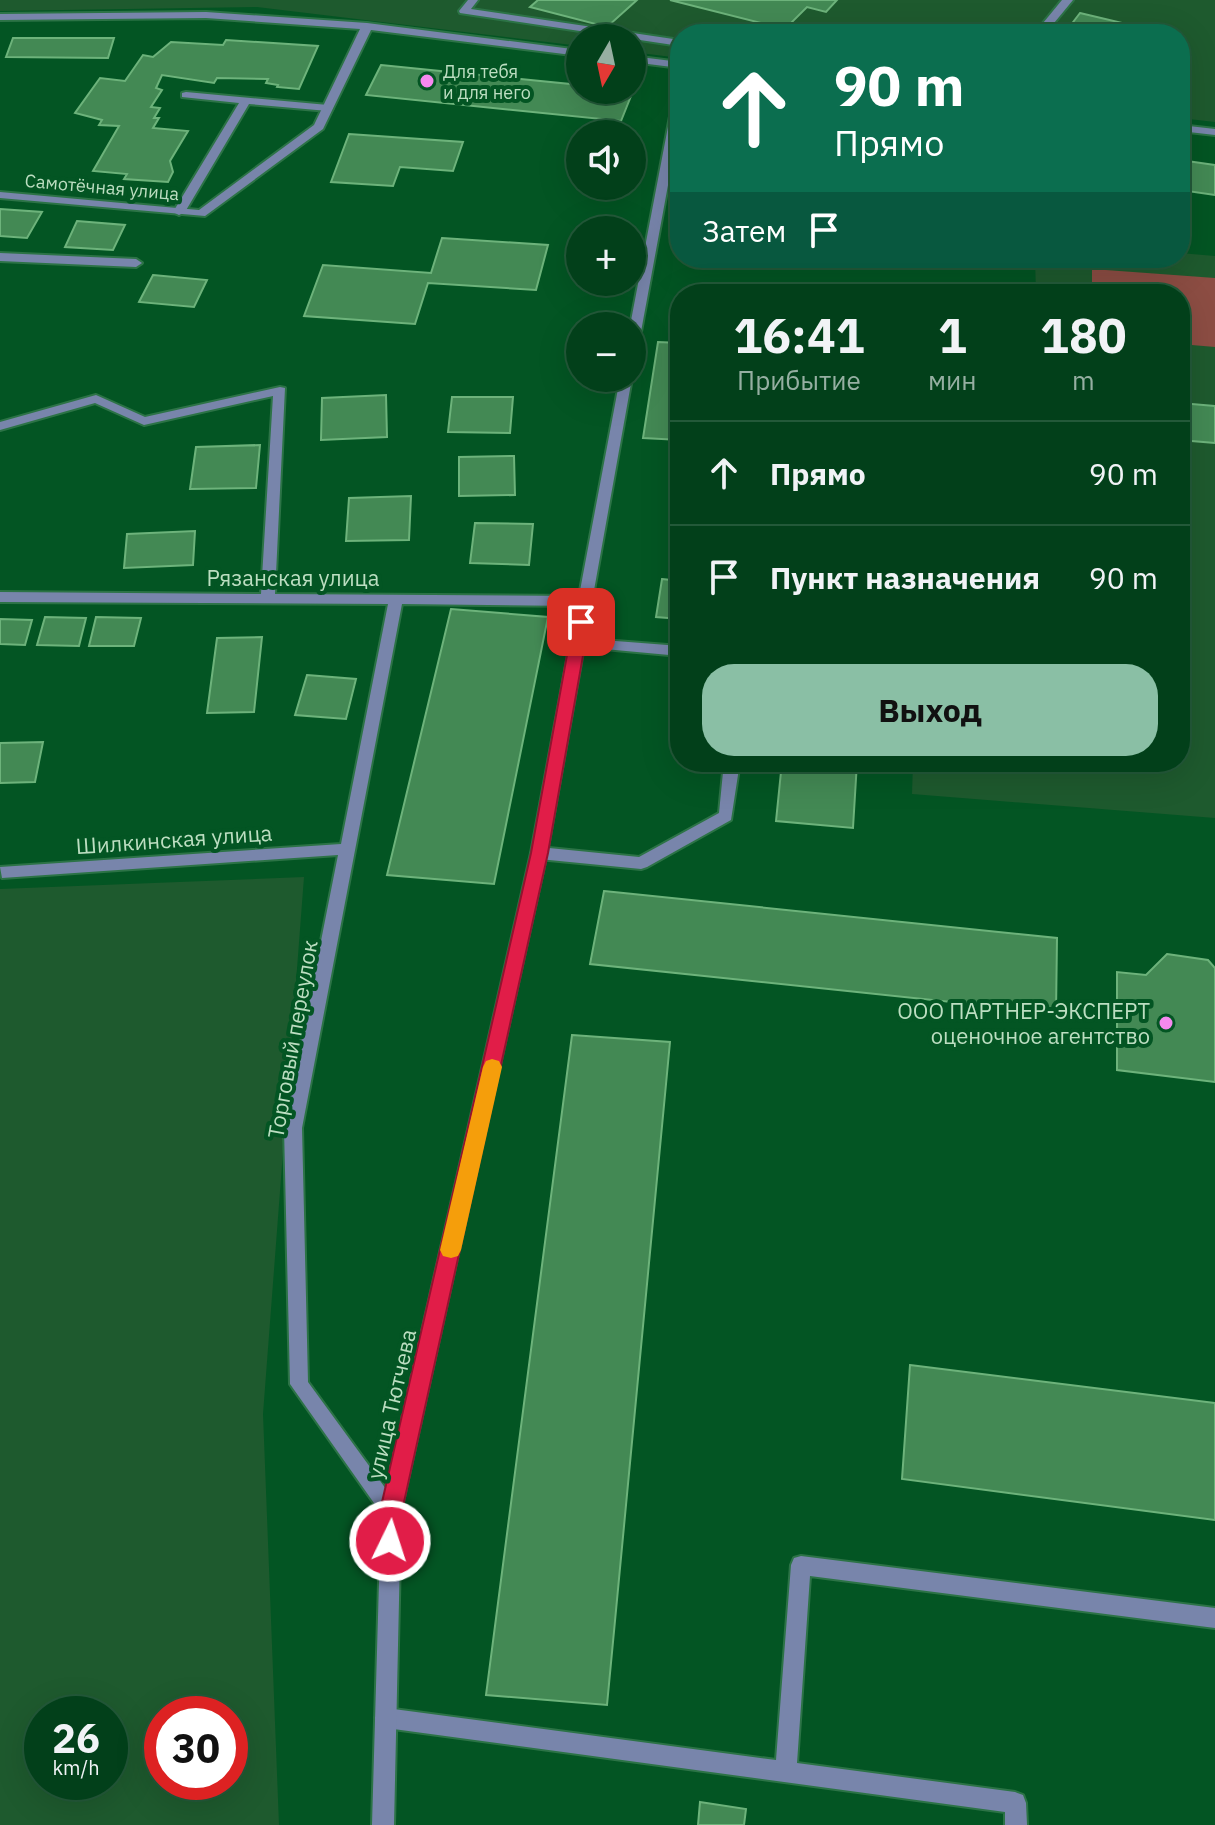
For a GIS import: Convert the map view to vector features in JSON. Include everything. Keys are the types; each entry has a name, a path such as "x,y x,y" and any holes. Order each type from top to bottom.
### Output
{"street":[{"path":"473,0 464,11 670,42"},
{"path":"1048,24 1068,0"},
{"path":"0,17 206,15 367,26 566,51"},
{"path":"186,95 328,108 367,26"},
{"path":"646,61 670,64"},
{"path":"179,212 246,100"},
{"name":"Самотёчная улица","path":"0,195 201,214 319,127 328,108"},
{"path":"1190,129 1215,132"},
{"path":"639,312 670,144"},
{"path":"0,257 136,263"},
{"path":"0,426 96,399 144,421 280,391 268,599"},
{"name":"улица Тютчева","path":"383,1825 391,1511 539,853 623,392"},
{"name":"Рязанская улица","path":"0,597 585,601"},
{"name":"Торговый переулок","path":"391,1511 299,1384 293,1128 396,599"},
{"path":"577,643 670,650"},
{"path":"539,853 641,863 726,816 731,772"},
{"name":"Шилкинская улица","path":"2,872 349,849"},
{"path":"786,1771 801,1565 1215,1618"},
{"path":"386,1718 1015,1803 1016,1825"}],"shaded area":[{"path":"0,0 1215,0 1215,122 1190,119 1190,24 670,24 670,57 646,54 646,24 566,24 566,44 257,7 0,11"},
{"path":"1190,254 1215,256 1215,818 912,794 913,772 1190,772 1190,284 1036,284 1035,268 1190,268"},
{"path":"1092,269 1215,278 1215,347 1190,345 1190,284 1092,284"},
{"path":"304,877 263,1414 279,1825 0,1825 0,889"}],"building":[{"path":"538,0 637,0 610,24 595,24 530,7"},
{"path":"670,0 837,0 826,12 807,7 790,24 765,24"},
{"path":"1080,13 1127,24 1072,24"},
{"path":"13,38 114,38 108,58 6,57"},
{"path":"226,40 318,46 299,89 277,87 266,83 268,79 217,78 214,83 162,75 156,88 162,90 151,107 160,108 153,128 188,131 170,161 173,172 168,182 124,179 127,174 93,171 119,126 99,125 102,120 75,113 100,78 125,81 143,55 153,57 171,42 223,45"},
{"path":"381,65 566,84 566,104 628,104 621,120 611,120 366,95"},
{"path":"349,134 463,142 453,171 400,167 393,186 331,182"},
{"path":"1190,161 1215,165 1215,195 1190,191"},
{"path":"0,209 42,212 27,238 0,236"},
{"path":"77,221 125,225 113,250 65,247"},
{"path":"442,238 548,245 536,290 428,283 415,324 304,316 323,265 431,273"},
{"path":"153,275 207,280 194,307 139,302"},
{"path":"658,342 670,343 670,439 643,438"},
{"path":"386,395 387,437 321,440 322,398"},
{"path":"452,397 513,397 510,433 448,432"},
{"path":"1190,404 1215,406 1215,443 1190,441"},
{"path":"260,445 256,488 190,489 196,447"},
{"path":"514,456 515,495 459,496 459,457"},
{"path":"411,496 409,540 346,541 349,498"},
{"path":"475,523 533,524 529,565 470,563"},
{"path":"195,531 193,565 124,568 127,534"},
{"path":"662,579 670,580 670,618 656,617"},
{"path":"451,609 548,617 494,884 387,875"},
{"path":"45,617 86,618 79,646 37,645"},
{"path":"96,617 141,618 134,646 89,646"},
{"path":"0,619 32,620 25,645 0,644"},
{"path":"262,637 254,712 207,713 217,638"},
{"path":"307,675 356,679 346,719 295,715"},
{"path":"43,742 35,782 0,783 0,743"},
{"path":"781,772 856,772 853,828 776,821"},
{"path":"604,891 1057,938 1056,1013 590,964"},
{"name":"ООО ПАРТНЕР-ЭКСПЕРТ оценочное агентство","path":"1167,954 1208,960 1215,968 1215,1082 1117,1070 1117,972 1146,975"},
{"path":"572,1035 670,1042 607,1705 486,1695"},
{"path":"910,1365 1215,1403 1215,1520 902,1479"},
{"path":"700,1802 746,1809 744,1825 698,1825"}],"slow traffic":[{"path":"451,1250 492,1067"}],"place":[{"name":"Для тебя и для него","path":"427,81"},
{"name":"ООО ПАРТНЕР-ЭКСПЕРТ оценочное агентство","path":"1166,1023"}],"route":[{"path":"390,1541 391,1511 539,853 581,622"}]}
